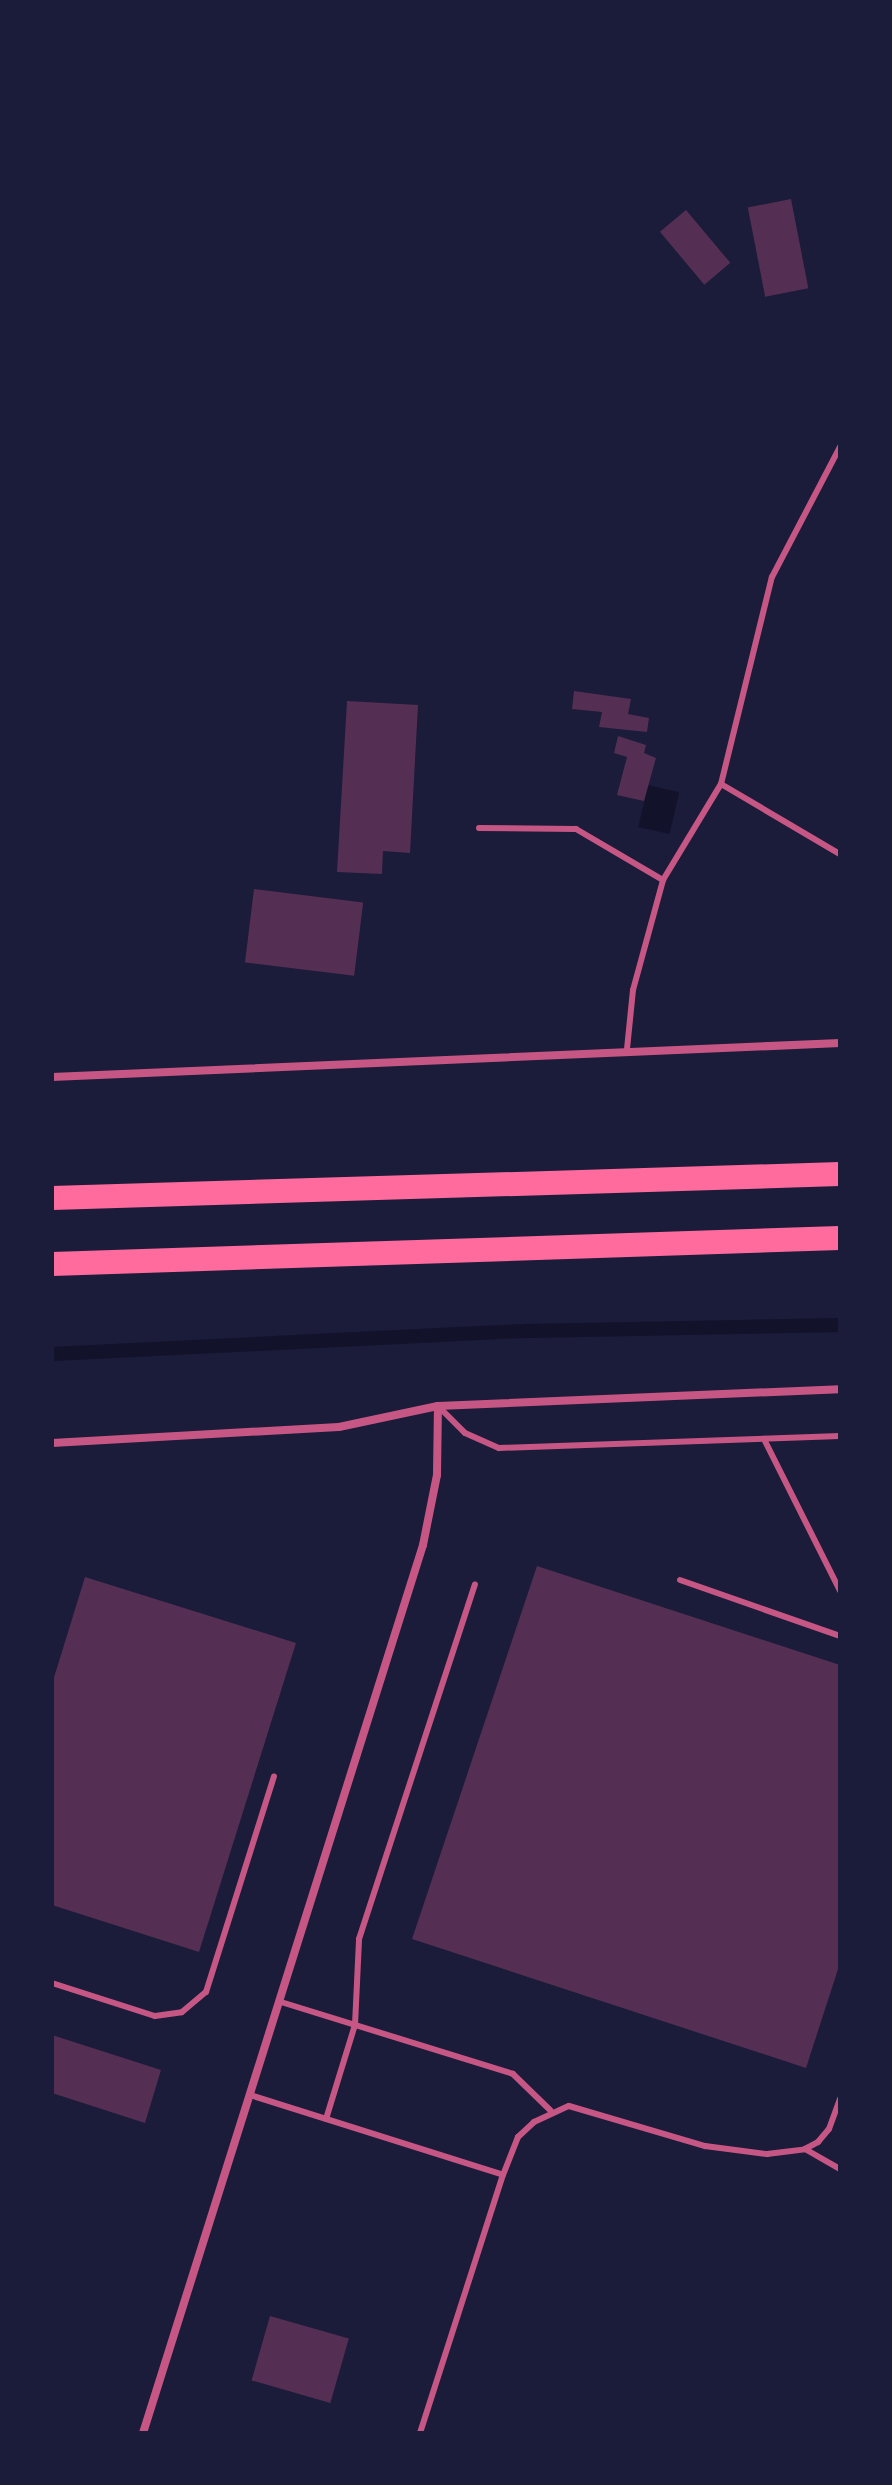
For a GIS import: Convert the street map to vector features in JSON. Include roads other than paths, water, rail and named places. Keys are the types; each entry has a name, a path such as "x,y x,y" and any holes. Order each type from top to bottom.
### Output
{"highway":[{"path":"52,1198 840,1174"},
{"path":"52,1264 840,1238"}],"street":[{"path":"52,1077 627,1049 840,1043"},
{"path":"52,1443 339,1427 438,1406 840,1389"},
{"path":"143,2433 423,1545 437,1475 438,1406"}],"lane":[{"path":"627,1049 633,990 663,880 721,784 772,577 840,447"},
{"path":"721,784 840,854"},
{"path":"479,828 576,829 663,880"},
{"path":"438,1406 465,1433 499,1448 840,1436"},
{"path":"764,1439 840,1591"},
{"path":"680,1580 840,1636"},
{"path":"326,2119 355,2025 359,1939 475,1585"},
{"path":"52,1983 155,2016 182,2012 206,1992 274,1776"},
{"path":"281,2002 513,2074 550,2110"},
{"path":"250,2095 503,2175"},
{"path":"805,2149 829,2129 840,2099"},
{"path":"420,2433 518,2137 550,2110 590,2109 736,2154 805,2149 840,2169"}],"waterway":[{"path":"52,1354 529,1331 840,1325"}]}
